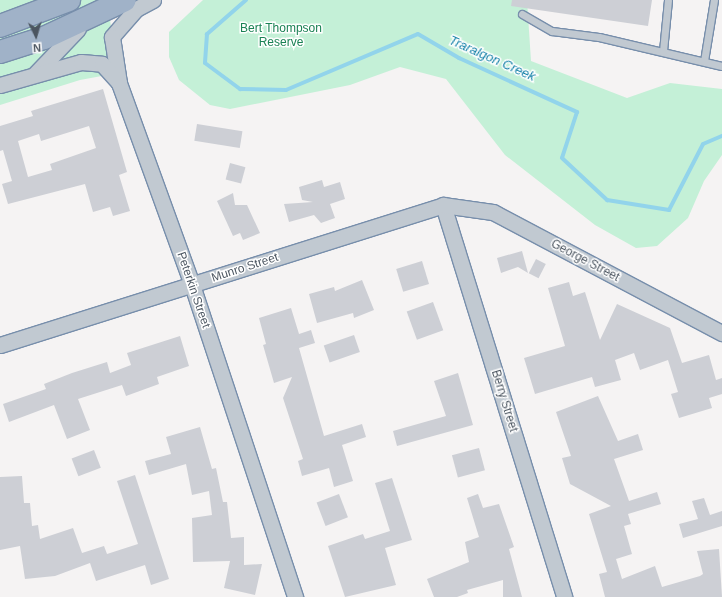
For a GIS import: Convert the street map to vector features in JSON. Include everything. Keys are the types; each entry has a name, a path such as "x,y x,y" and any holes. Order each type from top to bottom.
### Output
{"highway":[{"path":"0,52 48,46 97,6 125,0"},
{"path":"0,26 53,2"},
{"path":"0,37 34,27 48,46"}],"street":[{"name":"Peterkin Street","path":"153,0 136,8 112,37 119,83 192,285 296,597"},
{"path":"35,74 48,46"},
{"path":"0,85 81,62 102,64 119,83"},
{"name":"Munro Street","path":"0,345 443,206"},
{"name":"George Street","path":"443,206 493,212 722,334"},
{"name":"Berry Street","path":"443,206 564,597"}],"lane":[{"path":"663,51 668,0"},
{"path":"704,61 714,0"},
{"path":"522,14 552,31 663,51 722,66"}],"green space":[{"path":"0,0 107,0 118,73 80,80 0,105"},
{"name":"Bert Thompson Reserve","path":"203,0 527,0 531,61 627,98 670,83 722,89 722,155 704,181 688,218 657,246 636,248 595,225 505,155 446,79 400,67 350,85 230,109 210,105 179,80 169,57 169,32"}],"building":[{"path":"512,0 652,0 648,26 511,6"},
{"path":"103,89 127,172 119,175 130,211 113,216 110,207 93,212 85,184 8,204 2,184 12,181 3,150 0,151 0,126 33,116 31,111","holes":["89,126 96,148 50,164 52,170 28,177 18,141 39,134 41,141"]},
{"path":"197,124 242,131 240,148 194,141"},
{"path":"230,163 245,167 241,184 226,179"},
{"path":"322,180 324,187 340,182 345,199 330,204 335,218 321,223 314,215 289,222 284,204 313,202 302,200 299,187"},
{"path":"233,193 235,205 247,205 260,233 243,240 240,233 233,236 217,201"},
{"path":"522,251 528,273 518,267 501,273 497,258"},
{"path":"536,259 546,264 539,278 529,273"},
{"path":"422,261 429,284 403,292 396,269"},
{"path":"362,280 374,310 354,318 353,313 317,323 309,294 334,287 335,291"},
{"path":"569,282 573,296 585,292 600,340 617,304 670,328 682,363 709,355 716,380 722,378 722,394 709,398 712,408 679,418 671,394 678,392 668,360 640,370 634,353 615,360 621,380 595,387 592,377 535,394 524,358 565,346 548,288"},
{"path":"433,302 443,330 417,340 407,312"},
{"path":"291,308 299,334 311,330 315,343 299,348 324,436 362,424 366,437 342,445 353,481 334,487 329,468 302,476 298,461 303,459 283,398 292,377 274,383 263,345 266,344 259,318"},
{"path":"354,335 360,352 330,362 324,345"},
{"path":"180,336 189,366 157,377 159,384 126,396 122,385 78,399 90,430 67,439 54,405 9,422 3,404 46,389 44,384 107,362 110,373 131,365 127,353"},
{"path":"458,373 473,425 397,446 393,431 446,416 434,381"},
{"path":"598,396 618,441 638,434 643,450 614,459 629,501 657,492 661,504 628,514 631,524 624,526 632,554 616,559 622,579 655,566 662,587 700,576 703,574 697,551 719,549 722,597 605,597 599,574 607,572 589,514 611,506 570,484 562,458 571,456 556,412"},
{"path":"200,427 212,469 216,468 223,502 227,502 231,538 244,537 244,565 262,564 255,595 224,588 230,561 193,562 192,518 212,515 209,491 192,495 186,464 149,475 145,461 171,454 166,437"},
{"path":"479,448 485,470 458,477 452,455"},
{"path":"94,450 101,468 78,476 72,459"},
{"path":"135,475 169,579 151,585 145,565 96,581 90,563 55,576 25,579 20,546 0,550 0,477 22,476 24,503 30,503 32,526 38,525 40,539 73,528 82,553 104,546 107,554 138,544 117,481"},
{"path":"392,478 412,540 385,548 396,585 345,597 328,546 363,534 365,539 390,531 375,483"},
{"path":"339,494 348,517 326,526 317,503"},
{"path":"478,494 483,508 499,504 514,547 509,549 522,597 503,597 503,580 467,590 468,593 457,597 434,597 427,579 469,562 465,542 479,537 467,498"},
{"path":"704,498 710,515 722,511 722,526 683,538 679,524 698,519 692,501"}],"waterway":[{"name":"Traralgon Creek","path":"246,0 207,34 205,63 240,89 286,90 418,34 459,58 577,112 562,158 607,200 669,210 703,144 722,136"}]}
